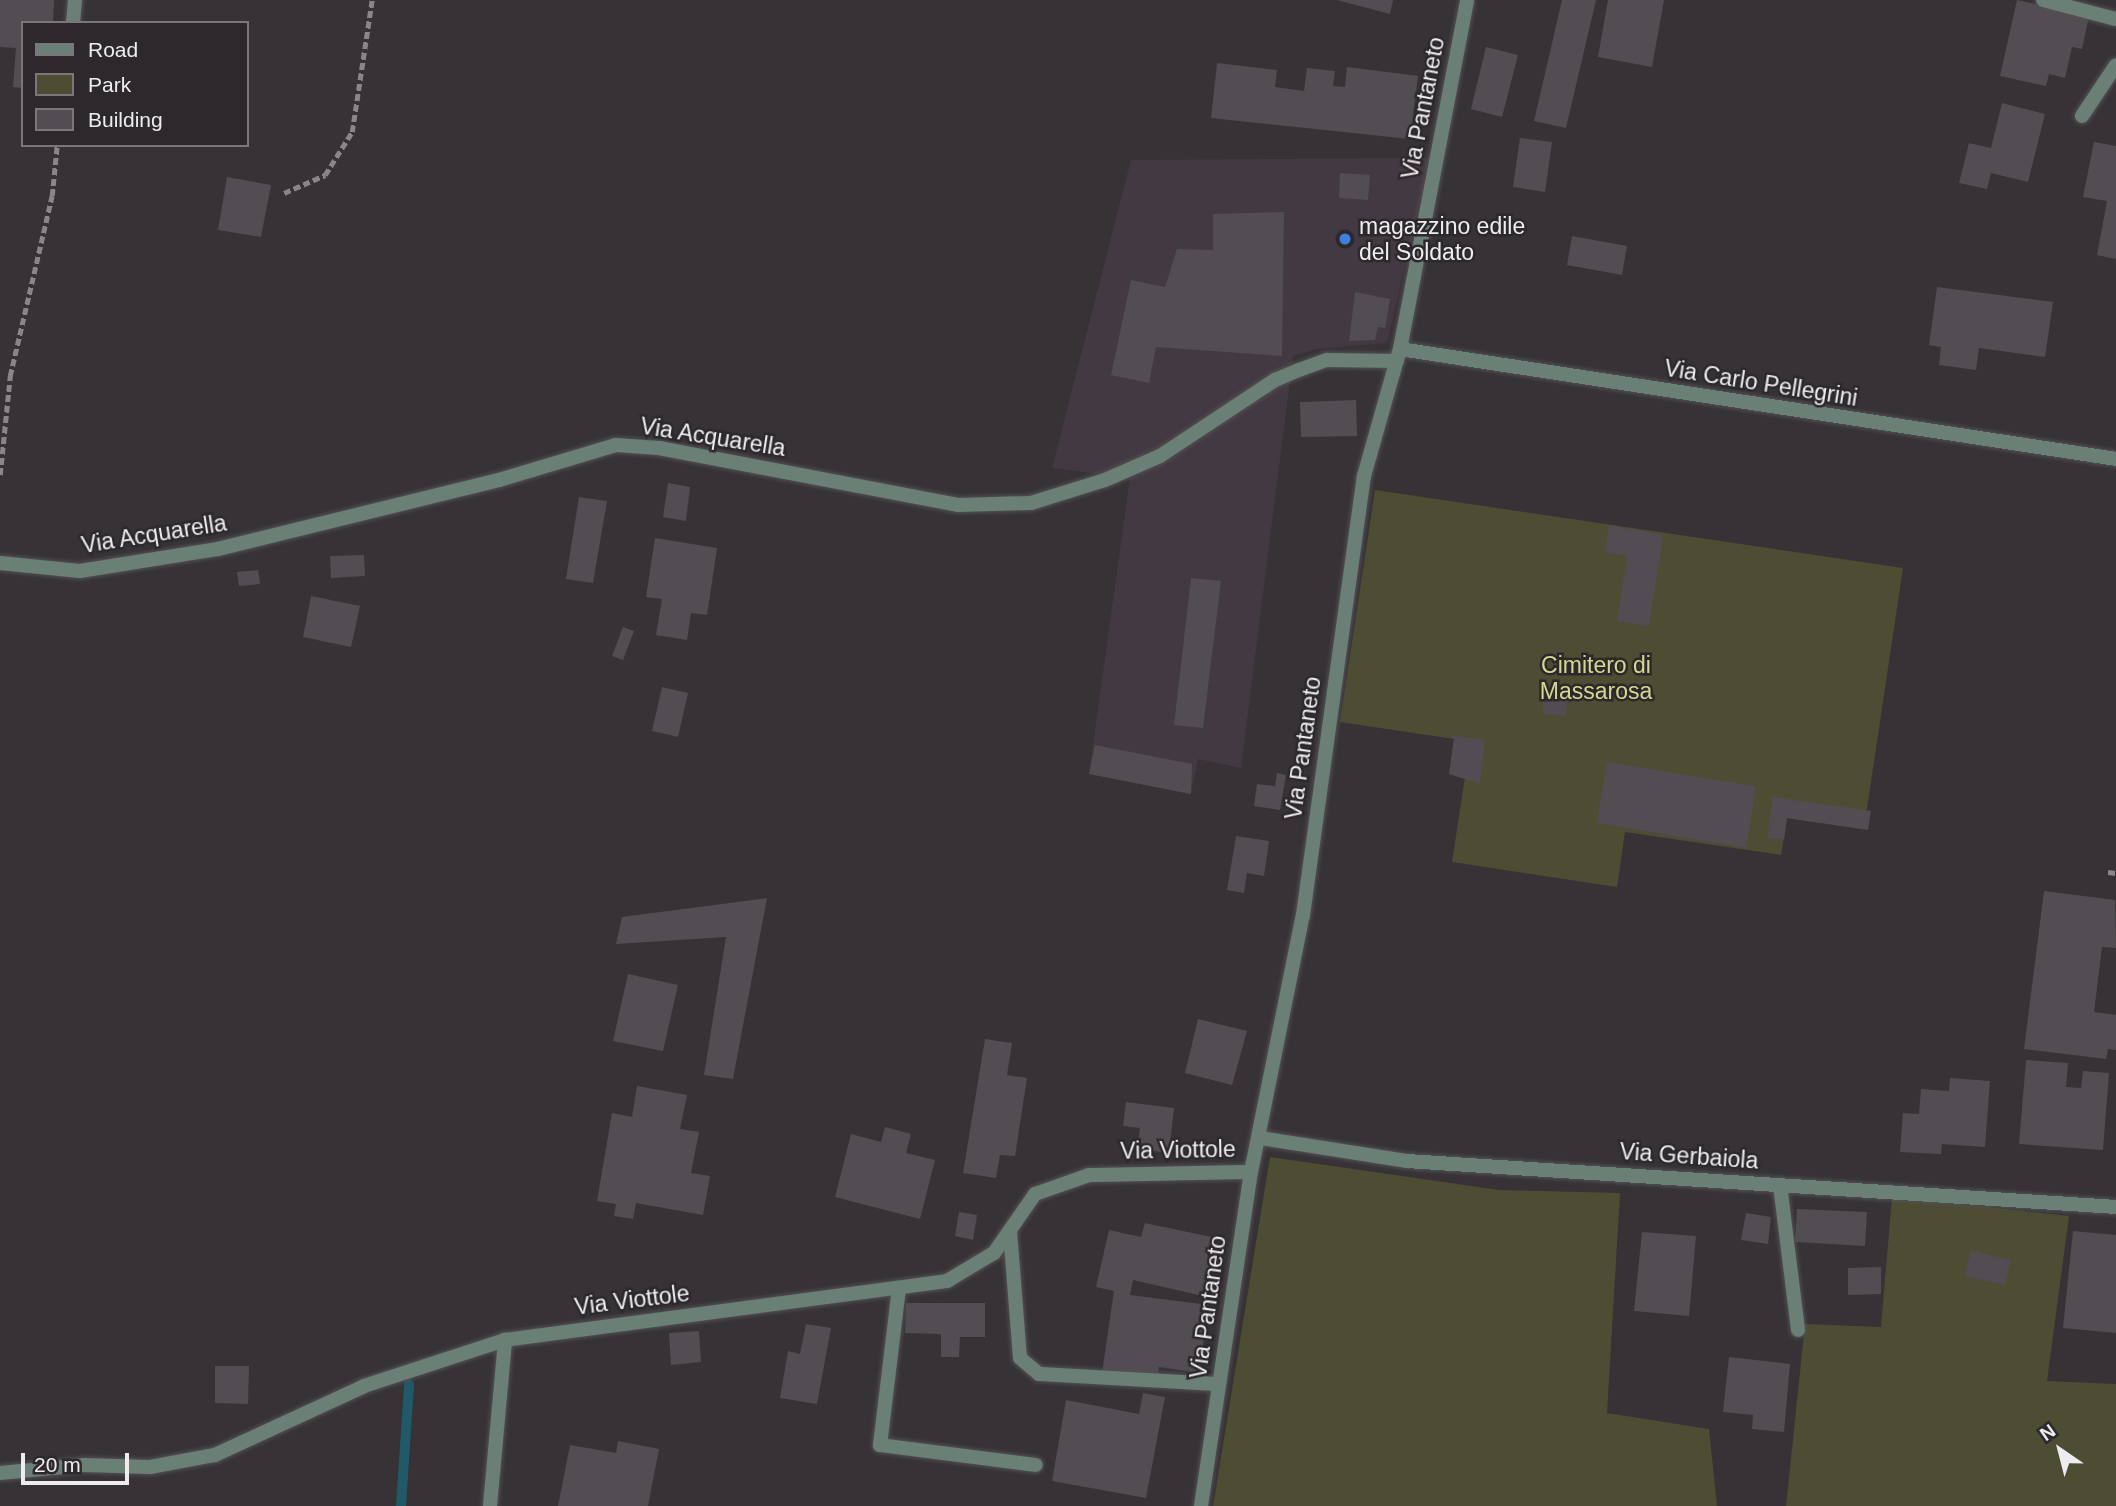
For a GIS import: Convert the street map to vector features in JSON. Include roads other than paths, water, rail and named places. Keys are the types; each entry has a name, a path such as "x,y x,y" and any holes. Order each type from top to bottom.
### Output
{"street":[{"path":"72,21 75,0"},
{"name":"Via Pantaneto","path":"1201,1506 1251,1172 1303,915 1364,476 1398,355 1467,0"},
{"path":"2043,0 2116,19"},
{"path":"2082,116 2116,65"},
{"name":"Via Carlo Pellegrini","path":"1398,355 2116,459"},
{"name":"Via Acquarella","path":"0,563 80,571 218,548 499,480 616,445 659,448 958,505 1031,503 1105,480 1160,456 1275,380 1299,370 1327,360 1398,355"},
{"name":"Via Gerbaiola","path":"1260,1138 1407,1160 2116,1207"},
{"name":"Via Viottole","path":"0,1473 84,1465 150,1467 215,1455 365,1386 506,1339 947,1281 994,1252 1035,1194 1089,1175 1251,1172"},
{"path":"1780,1185 1798,1330"},
{"path":"1010,1231 1020,1357 1038,1374 1219,1384"},
{"path":"899,1288 880,1445 1036,1465"},
{"path":"490,1506 506,1339"}],"waterway":[{"path":"401,1506 409,1384"}],"place":[{"name":"magazzino edile del Soldato","path":"1345,239"}],"park label":[{"name":"Cimitero di Massarosa","path":"1596,678"}]}
